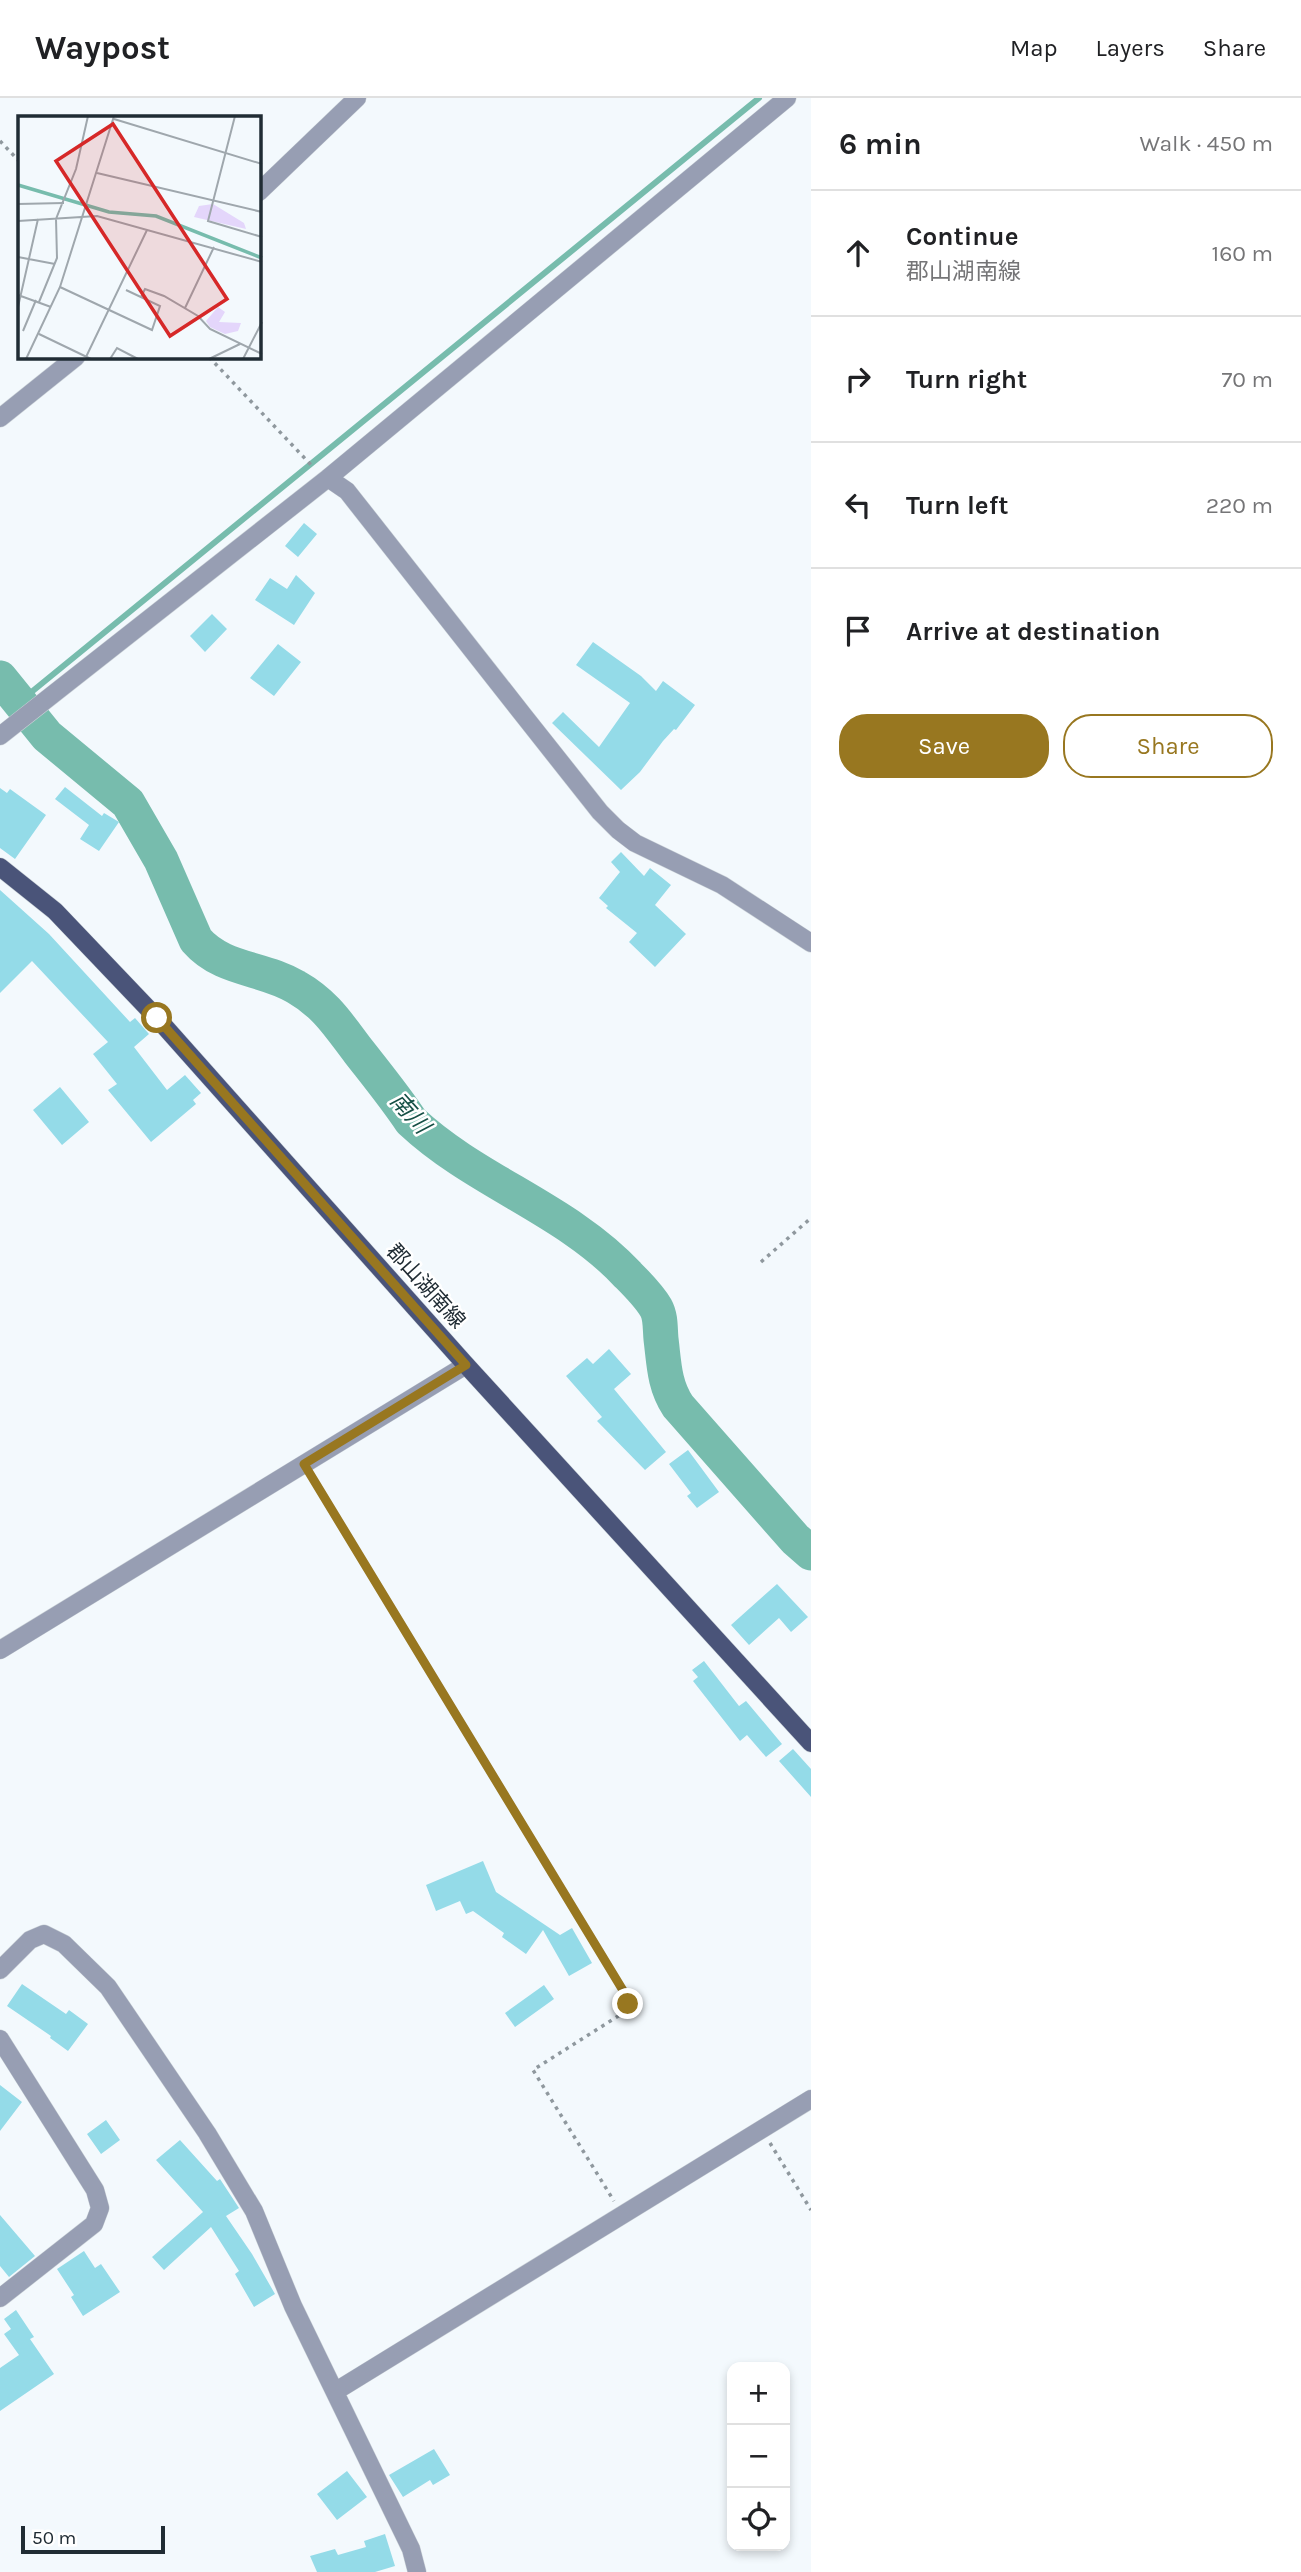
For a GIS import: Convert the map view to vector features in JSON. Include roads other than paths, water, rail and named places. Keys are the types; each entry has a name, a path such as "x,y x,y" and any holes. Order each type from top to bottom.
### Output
{"main road":[{"name":"郡山湖南線","path":"0,867 55,911 157,1018 466,1365 811,1743"}],"street":[{"path":"261,190 356,98"},
{"path":"0,736 787,98"},
{"path":"0,418 74,359"},
{"path":"323,476 347,491 575,780 618,830 635,843 722,885 811,943"},
{"path":"0,1650 466,1365"},
{"path":"0,1970 30,1940 44,1934 64,1944 108,1987 207,2133 254,2211 293,2306 411,2549 416,2572"},
{"path":"0,2039 94,2190 100,2208 94,2224 0,2298"},
{"path":"335,2391 811,2099"}],"waterway":[{"path":"18,703 759,98"},
{"name":"南川","path":"0,678 47,736 128,803 161,860 196,940 218,958 283,981 316,1001 338,1024 411,1121 464,1162 578,1232 604,1252 639,1287 658,1312 665,1374 678,1406 795,1539 811,1553"}]}
